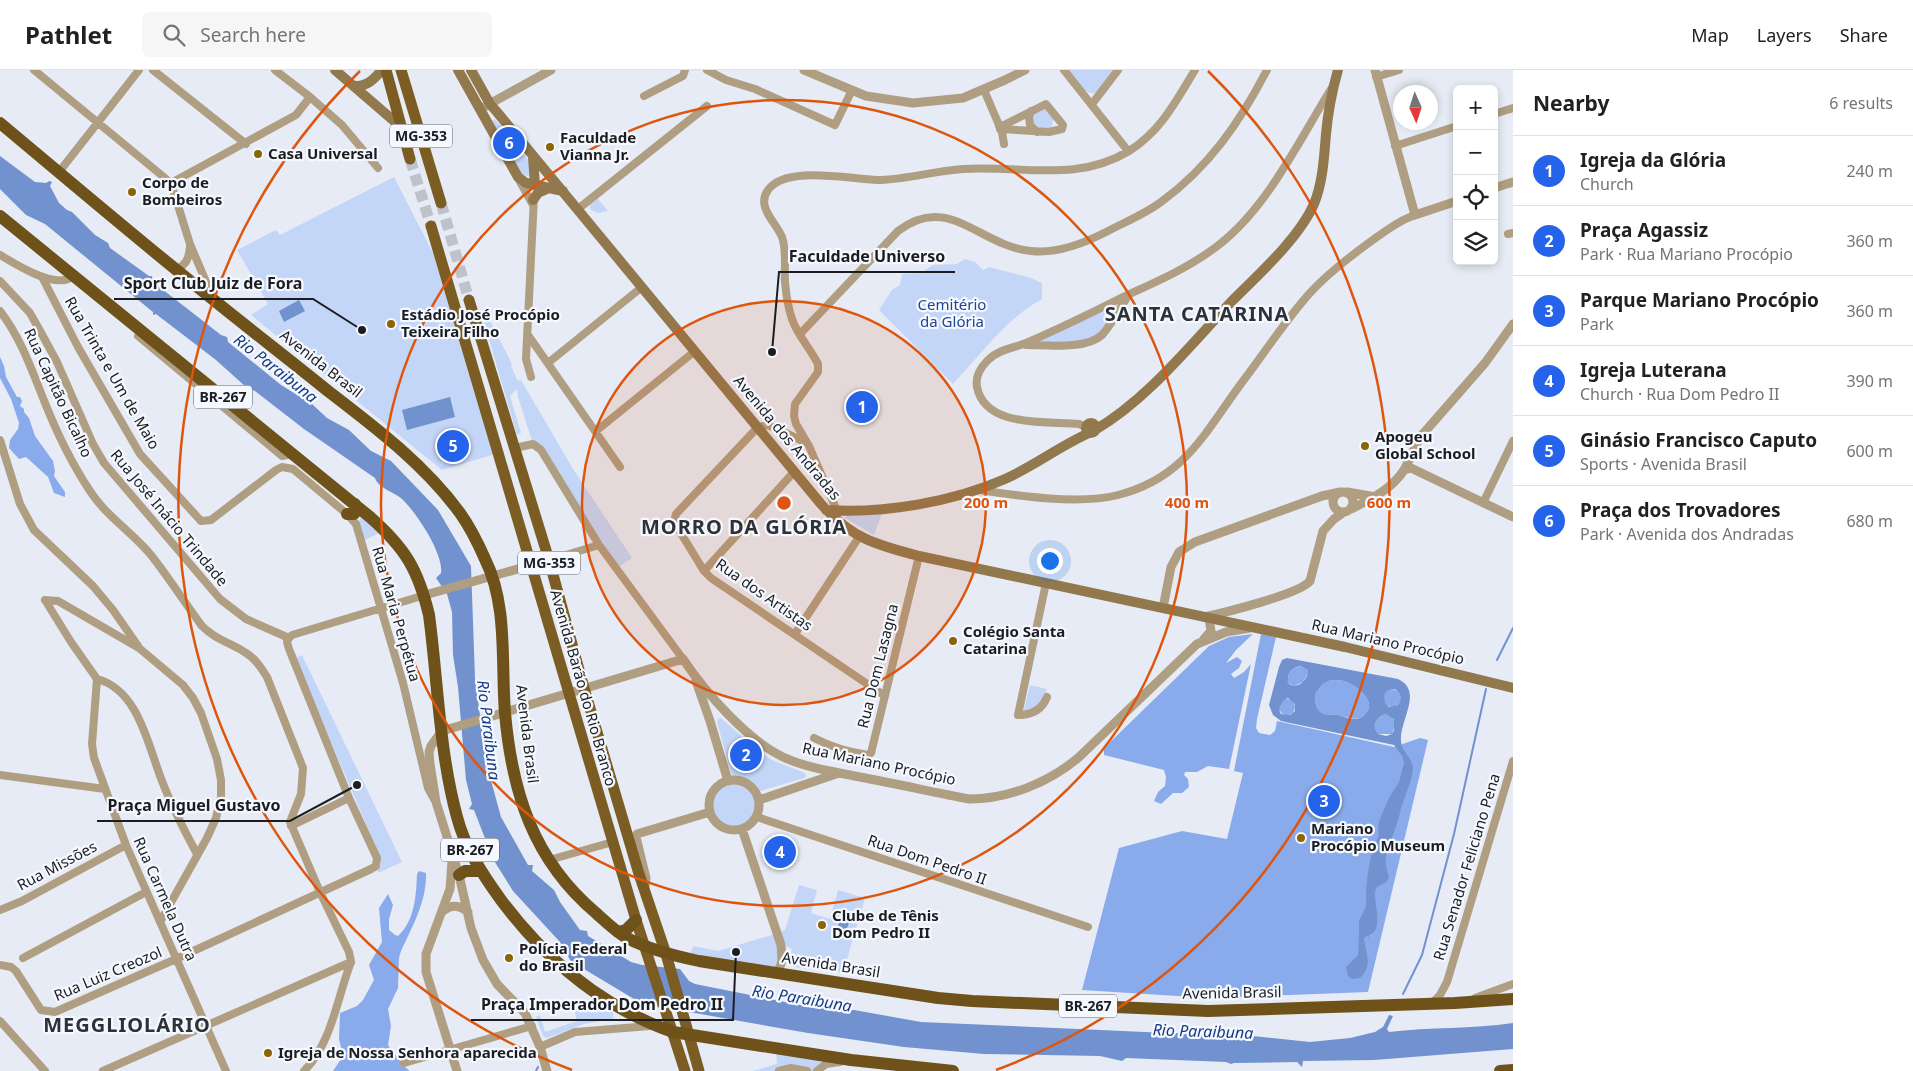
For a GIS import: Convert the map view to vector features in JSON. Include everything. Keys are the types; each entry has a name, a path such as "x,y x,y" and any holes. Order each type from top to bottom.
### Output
{"highway":[{"name":"Avenida Brasil","path":"0,123 176,270 371,424 412,460 461,515 490,577 501,620 503,713 518,794 527,819 549,860 565,883 584,903 618,932 647,951 667,959 699,962 938,998 982,1002 1208,1011 1459,1003 1513,999"},
{"name":"BR-267","path":"0,216 292,454 353,514 370,517 403,549 429,594 432,634 446,729 446,767 457,819 480,871 521,926 572,976 626,1010 655,1026 673,1032 688,1030 851,1060 953,1071"},
{"path":"459,875 465,872 480,871"},
{"path":"618,932 626,930 636,920"},
{"path":"1500,1071 1513,1070"}],"main road":[{"path":"335,70 401,127"},
{"path":"355,86 361,86 370,82 383,70 410,159"},
{"name":"MG-353","path":"401,70 441,203"},
{"path":"458,70 518,177 526,183 564,191"},
{"name":"Avenida dos Andradas","path":"472,70 490,104 533,157 564,191 794,472 826,510 842,524 860,537 892,549 919,556 1206,617"},
{"path":"826,510 876,511 892,509 979,490 1006,478 1128,406 1156,381 1245,288 1292,237 1304,221 1313,205 1321,181 1333,85 1338,70"},
{"path":"533,157 535,185"},
{"path":"533,202 538,193 552,188"},
{"name":"Avenida Barão do Rio Branco","path":"431,226 636,920 673,1032"},
{"name":"Avenida Barão do Rio Branco","path":"469,300 515,448 584,688 667,959"},
{"name":"Rua Mariano Procópio","path":"1206,617 1226,616 1255,628 1345,647 1513,688"},
{"name":"MG-353","path":"667,959 688,1030"},
{"path":"688,1030 699,1071"},
{"path":"673,1032 685,1071"}],"street":[{"path":"34,70 171,183 190,244 214,300"},
{"path":"59,172 139,70"},
{"path":"153,70 246,144"},
{"path":"275,70 310,97 342,126 378,168"},
{"path":"480,109 551,70"},
{"path":"644,96 683,76 685,70"},
{"path":"707,70 726,80 755,89 835,125 852,90"},
{"path":"804,70 866,96 913,103 963,98 1025,70"},
{"path":"1064,70 1128,152"},
{"path":"1092,104 1118,70"},
{"path":"842,524 794,416 795,404 818,372 818,364 792,320 788,305 782,238 776,225 765,211 764,201 768,189 778,182 793,176 812,174 880,180 963,169 1048,172 1074,170 1100,164 1128,152 1160,126 1195,70"},
{"path":"800,334 898,231 910,222 924,217 941,216 953,219 1012,248 1032,252 1068,247 1092,239 1160,203 1188,180 1218,149 1237,124 1267,70"},
{"path":"1399,70 1376,73 1415,215"},
{"path":"1090,428 1058,422 1019,420 1001,416 988,407 979,396 976,384 979,371 999,353 1021,345 1129,294 1209,252 1234,232 1278,177 1333,85"},
{"path":"984,90 1004,144"},
{"path":"171,183 296,116 310,97"},
{"path":"1046,104 1063,125 1060,130 1038,132 999,127 1046,104"},
{"path":"578,209 706,106"},
{"path":"1498,113 1513,108"},
{"path":"1031,111 1029,117 1030,125 1038,132"},
{"path":"1395,146 1453,127"},
{"path":"518,177 533,202"},
{"path":"1498,187 1513,182"},
{"path":"531,378 526,359 535,185"},
{"path":"979,490 1070,499 1096,499 1117,496 1137,490 1172,470 1186,458 1203,437 1285,324 1310,293 1342,263 1402,220 1453,202"},
{"path":"176,270 184,265 189,258 190,244"},
{"path":"0,255 42,277 65,281 69,274"},
{"name":"Rua Trinta e Um de Maio","path":"42,277 78,347 140,454 201,521 211,520 282,467 292,469 353,514"},
{"name":"Rua José Inácio Trindade","path":"0,281 30,313 57,362 98,455 108,468 220,600 246,619 289,638"},
{"path":"548,363 642,287"},
{"path":"1021,345 1082,344 1093,342 1102,334 1129,294"},
{"name":"Rua Capitão Bicalho","path":"0,310 9,322 31,366 62,440 90,492 151,555 202,626 212,636 246,653 258,663 267,677 303,768 300,794 290,818 291,826"},
{"path":"1226,616 1307,585 1310,581 1324,531 1331,522 1348,510 1376,497 1408,469 1409,458 1422,435 1485,363 1513,324"},
{"path":"528,335 620,467"},
{"path":"596,431 695,351"},
{"path":"526,359 540,353"},
{"path":"758,427 768,425 807,443"},
{"name":"Rua dos Artistas","path":"758,427 675,518 676,527 704,571 720,586 795,634 885,696"},
{"path":"0,440 20,504 31,525 93,586 113,610 139,648"},
{"path":"1483,503 1513,441"},
{"name":"Rua Mariano Procópio","path":"515,448 534,444 541,450 599,545 694,676 731,717 745,730 781,756 840,773 969,799 997,797 1023,789 1062,772 1154,687 1188,651 1201,642 1226,632 1255,628"},
{"path":"1408,469 1513,517"},
{"path":"704,571 794,472"},
{"path":"1163,608 1171,567 1178,552 1195,542 1322,496 1343,492 1376,497"},
{"path":"1343,492 1354,499 1348,510"},
{"path":"1343,492 1335,496 1333,502 1335,508 1348,510"},
{"name":"Rua Maria Perpétua","path":"353,514 416,734 428,788 436,802"},
{"path":"795,634 860,537"},
{"path":"548,560 599,545"},
{"name":"Rua Dom Lasagna","path":"814,738 832,748 868,755 871,753 919,556"},
{"path":"304,1071 316,1056 324,1040 351,962 349,952 291,826 349,798 287,642 292,635 380,607 532,566"},
{"path":"1046,583 1018,715 1036,711 1045,702 1047,697"},
{"path":"160,922 198,854 216,818 221,797 222,780 217,759 201,713 194,698 183,685 139,648 58,601 45,600 70,642 97,679 109,682 119,689 133,708 177,818 198,854"},
{"path":"1201,642 1211,631 1206,617"},
{"path":"446,729 683,659"},
{"path":"694,676 728,781"},
{"name":"Rua Carmela Dutra","path":"97,679 92,744 94,758 126,845 226,1071"},
{"path":"710,721 716,713 722,713 731,717"},
{"name":"Rua Maria Perpétua","path":"446,729 431,746 429,752 436,802 459,875 477,944 494,979 525,1013 540,1047 547,1071"},
{"name":"Rua Senador Feliciano Pena","path":"1432,1003 1440,995 1447,982 1513,761"},
{"path":"800,763 810,769 812,773 813,776 808,783"},
{"path":"759,800 840,773"},
{"path":"0,775 105,788"},
{"path":"728,781 741,781 749,785 759,800 757,817 742,829 735,830 722,827 710,812 711,795 718,786 728,781"},
{"name":"Rua Luiz Creozol","path":"0,965 16,970 41,1010 54,1012 176,959 371,869 377,862 377,858 349,798"},
{"path":"645,891 646,878 636,837 637,834 710,812"},
{"name":"Rua Dom Pedro II","path":"757,817 1088,927"},
{"path":"742,829 781,946 781,967 775,973"},
{"path":"549,860 613,842"},
{"name":"Rua Missões","path":"0,910 22,901 126,845"},
{"path":"452,856 450,889 426,954 426,972 457,1071"},
{"path":"450,889 456,892 462,888"},
{"path":"22,958 146,892"},
{"path":"443,911 450,906 456,906 468,912"},
{"path":"103,1071 351,962"},
{"name":"Rua Senador Feliciano Pena","path":"1447,982 1449,994 1459,1003"},
{"path":"1459,1003 1513,984"},
{"path":"0,1021 45,1071"},
{"path":"404,1063 532,1026"},
{"path":"540,1047 581,1031 655,1026"},
{"path":"817,1071 826,1064 851,1060"},
{"path":"779,1071 791,1068 808,1071"}],"green space":[{"path":"1067,70 1116,70 1096,93 1091,93 1083,89"},
{"path":"1044,107 1054,118 1051,128 1036,130 1030,117 1031,114"},
{"path":"495,119 532,165 531,174 528,176 521,174 492,121"},
{"path":"394,177 434,255 495,454 442,470 251,315 268,304 237,250 276,230 280,235"},
{"path":"597,198 608,211 598,213 590,209 590,204"},
{"name":"Cemitério da Glória","path":"965,259 975,262 983,270 989,267 1028,277 1042,283 1042,299 1017,316 953,384 879,310 892,290 900,285 902,274 921,273 933,265 957,264"},
{"path":"1122,301 1106,326 1094,337 1068,343 1032,342"},
{"path":"485,316 488,317 512,364 511,366 518,381 521,380 573,469 632,558 617,568 533,444 517,389 510,396 521,433 517,435 483,319"},
{"path":"882,513 874,535 845,518 847,515"},
{"path":"361,518 385,530 361,542 356,524"},
{"path":"302,655 402,862 378,873 377,869 381,865 381,859 295,658"},
{"path":"1030,685 1047,689 1040,705 1023,713"},
{"path":"721,718 757,750 774,761 805,773 806,776 757,792 752,786 758,802 757,814 751,823 742,829 730,831 720,828 711,820 707,807 709,793 712,789 719,783 732,777 717,722"},
{"name":"Clube de Tênis Dom Pedro II","path":"799,885 817,890 811,913 830,919 838,890 865,898 843,973 794,967 793,965 791,958 792,949 786,946 780,932 785,930"},
{"path":"775,934 781,957 774,970 691,953 693,946 718,951"},
{"path":"594,999 613,1012 613,1019 584,1024 547,1038 543,1036 536,1017 540,1015 545,1032 577,1021 573,1005"},
{"path":"776,1051 847,1060 816,1071 752,1071 777,1064"}],"shaded area":[{"name":"Rio Paraibuna","path":"0,156 35,182 52,182 50,186 59,203 72,212 95,235 108,243 110,248 149,276 152,276 153,282 221,335 227,337 228,342 281,385 312,404 327,418 349,430 371,451 391,461 438,510 471,566 475,679 487,766 501,817 528,865 533,865 532,871 554,890 560,902 580,930 587,931 588,936 631,962 680,969 689,981 695,984 800,1005 819,1002 835,1009 854,1010 921,1022 1167,1033 1233,1034 1310,1042 1350,1038 1375,1032 1383,1027 1389,1015 1393,1016 1387,1029 1389,1032 1513,1023 1513,1049 1374,1060 1303,1061 1302,1067 1297,1062 1231,1064 1226,1062 1126,1058 1122,1061 1100,1056 984,1054 904,1047 808,1033 655,1006 647,1001 634,999 584,969 582,971 574,967 560,942 513,891 493,859 474,810 469,809 472,804 466,780 458,687 453,655 452,612 447,594 436,578 441,573 438,555 428,534 414,513 402,499 380,485 375,478 304,429 255,391 246,387 216,360 156,314 153,315 153,312 45,224 26,215 0,189"},
{"path":"299,300 305,311 284,322 279,311"},
{"path":"0,357 6,377 17,397 20,397 22,401 20,406 29,418 35,436 53,461 54,476 65,492 65,497 54,493 48,477 26,457 19,459 9,448 10,440 18,429 19,423 11,399 0,378"},
{"path":"450,397 455,417 407,430 402,410"},
{"path":"1253,634 1236,650 1226,663 1237,657 1242,661 1239,668 1231,674 1234,678 1244,672 1251,664 1229,769 1208,766 1197,772 1185,772 1184,775 1188,779 1189,787 1182,793 1173,793 1161,804 1154,801 1158,792 1165,786 1166,777 1164,770 1104,755 1104,748 1209,646 1229,637"},
{"path":"1261,634 1276,637 1257,719 1256,728 1259,733 1270,735 1275,731 1277,721 1394,747 1420,738 1428,740 1368,992 1209,998 1082,990 1119,848 1182,831 1227,839 1243,773 1234,771"},
{"path":"1287,658 1398,679 1406,684 1409,691 1410,699 1401,733 1401,741 1413,769 1386,856 1389,878 1377,887 1375,892 1376,928 1369,935 1369,939 1368,935 1364,938 1368,963 1360,978 1352,979 1348,976 1346,967 1358,955 1359,921 1366,906 1368,872 1371,856 1379,835 1379,821 1389,798 1399,782 1404,763 1402,756 1394,745 1281,721 1273,715 1269,705 1282,660","holes":["1301,666 1308,670 1308,674 1304,681 1298,685 1291,685 1288,683 1288,676 1292,670","1331,680 1343,681 1361,691 1369,704 1365,714 1356,719 1320,712 1316,706 1315,694 1323,684","1395,689 1399,693 1401,699 1398,705 1389,707 1385,703 1384,695 1387,691","1288,698 1295,704 1295,711 1290,715 1281,714 1280,712 1280,707 1284,700","1386,714 1394,719 1392,734 1386,736 1378,734 1375,725 1380,717"]},
{"path":"1302,666 1307,668 1309,672 1303,682 1294,686 1288,683 1288,676 1291,671"},
{"path":"1331,680 1347,682 1365,695 1369,704 1365,714 1353,719 1320,712 1316,706 1315,694 1323,684"},
{"path":"1392,689 1398,692 1401,698 1398,704 1392,707 1386,704 1383,698 1386,692"},
{"path":"1284,699 1290,699 1295,704 1293,713 1284,715 1279,710 1279,704"},
{"path":"1386,714 1393,717 1395,725 1392,734 1377,734 1374,728 1375,722"},
{"path":"419,871 426,873 424,894 418,914 401,951 398,988 388,1009 391,1026 388,1045 410,1071 333,1071 343,1056 339,1039 340,1013 357,1006 363,1000 374,980 369,965 382,942 379,908 388,894 393,905 389,919 389,930 398,936 408,923 414,907 417,874"},
{"path":"843,910 852,913 846,932 837,929"}],"waterway":[{"path":"1497,660 1513,628"},
{"path":"1403,994 1422,955 1454,834 1486,689"},
{"path":"536,1071 538,1067"}],"tunnel":[{"path":"410,159 431,226"},
{"path":"441,203 469,300"}],"place":[{"name":"Praça dos Trovadores","path":"509,143"},
{"name":"Faculdade Vianna Jr.","path":"550,147"},
{"name":"Casa Universal","path":"258,154"},
{"name":"Corpo de Bombeiros","path":"132,192"},
{"name":"Estádio José Procópio Teixeira Filho","path":"391,324"},
{"name":"Sport Club Juiz de Fora","path":"362,330"},
{"name":"Faculdade Universo","path":"772,352"},
{"name":"Igreja da Glória","path":"862,407"},
{"name":"Ginásio Francisco Caputo","path":"453,446"},
{"name":"Apogeu Global School","path":"1365,446"},
{"name":"Colégio Santa Catarina","path":"953,641"},
{"name":"Praça Agassiz","path":"746,755"},
{"name":"Praça Miguel Gustavo","path":"357,785"},
{"name":"Parque Mariano Procópio","path":"1324,801"},
{"name":"Mariano Procópio Museum","path":"1301,838"},
{"name":"Igreja Luterana","path":"780,852"},
{"name":"Clube de Tênis Dom Pedro II","path":"822,925"},
{"name":"Praça Imperador Dom Pedro II","path":"736,952"},
{"name":"Polícia Federal do Brasil","path":"509,958"},
{"name":"Igreja de Nossa Senhora aparecida","path":"268,1053"}],"district":[{"name":"SANTA CATARINA","path":"1197,314"},
{"name":"MORRO DA GLÓRIA","path":"744,527"},
{"name":"MEGGLIOLÁRIO","path":"127,1025"}]}
